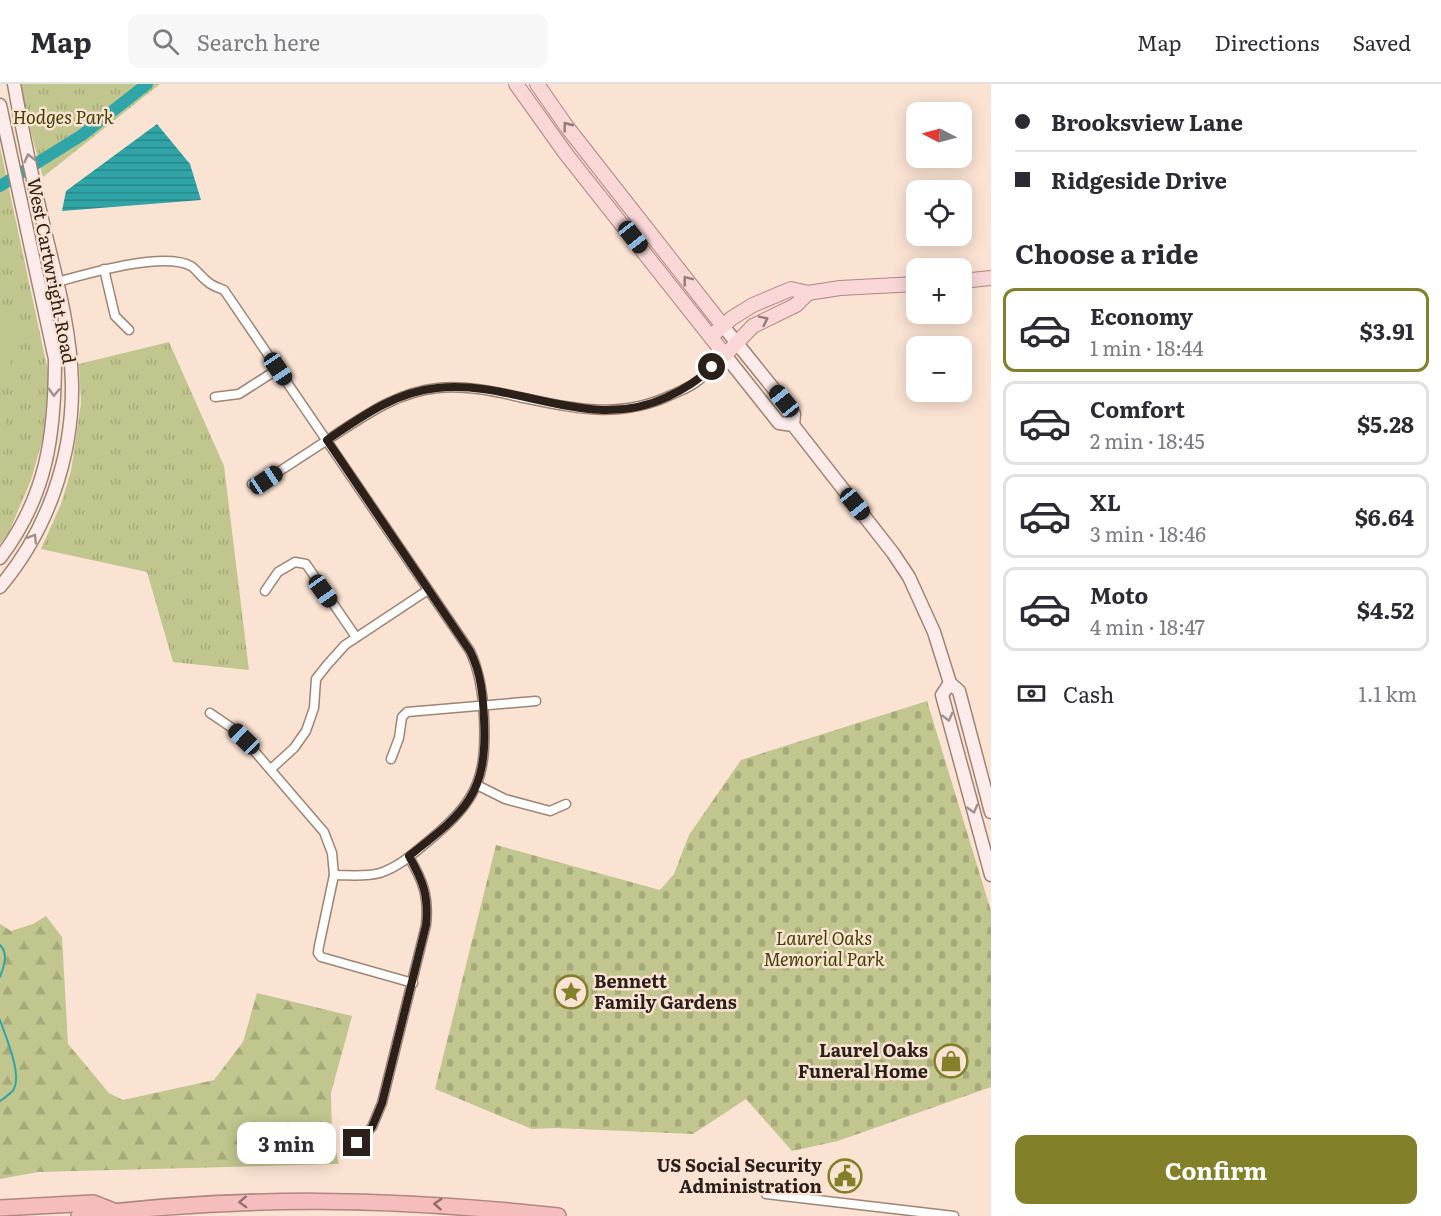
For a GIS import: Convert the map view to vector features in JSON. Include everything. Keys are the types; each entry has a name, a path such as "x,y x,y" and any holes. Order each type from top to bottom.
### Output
{"highway":[{"path":"79,1216 227,1202 332,1200 436,1204 558,1216"},
{"path":"0,1208 93,1203 114,1212"}],"main road":[{"name":"West Cartwright Road","path":"0,587 40,527 54,494 68,434 72,385 70,350 57,282 21,126 14,84"},
{"path":"516,84 566,154 779,423 793,425"},
{"path":"537,84 567,127 794,414 793,425 893,552 909,578 934,632 950,683 959,691 991,812"},
{"name":"West Cartwright Road","path":"0,105 55,359 53,428 47,459 26,517 3,555"},
{"path":"609,206 622,197"},
{"path":"33,251 39,253 44,269 49,277 57,282 52,287 50,306 46,314"},
{"path":"972,279 991,278"},
{"path":"711,336 732,318 772,296 791,289 808,293 840,288 906,285"},
{"path":"725,355 753,326 796,305 808,293"},
{"path":"3,555 18,562"},
{"path":"950,683 942,695 991,875"},
{"path":"958,753 974,748"}],"street":[{"path":"57,282 104,269 152,261 175,262 191,266 209,283 224,290 470,651 477,666 484,705 486,747 477,786 461,812 449,824 395,866 378,873 334,875"},
{"path":"104,269 115,316 129,330"},
{"path":"252,484 266,480 392,399 438,388 461,387 596,411 630,409 655,403 688,387 700,380 725,355"},
{"path":"215,397 239,394 278,369"},
{"path":"265,591 278,572 295,562 306,564 356,638"},
{"path":"271,769 294,748 306,731 314,708 316,679 345,645 428,590"},
{"path":"391,759 399,738 402,717 407,712 536,701"},
{"path":"210,713 232,728 271,769 324,832 332,853 334,875 318,953 321,957 412,983"},
{"path":"477,786 505,799 550,811 566,804"},
{"path":"357,1143 372,1127 382,1103 426,925 428,910 426,892 409,856"},
{"path":"766,1194 954,1216"}],"green space":[{"name":"Hodges Park","path":"21,84 160,84 43,177 25,110"},
{"path":"0,147 49,376 43,438 31,480 9,532 0,544"},
{"path":"0,314 15,315 9,379 0,378"},
{"path":"169,342 224,466 249,670 173,662 147,572 41,549 61,504 71,471 81,403 79,364"},
{"path":"0,401 8,402 2,466 0,466"},
{"name":"Laurel Oaks Memorial Park","path":"927,701 991,911 991,1087 838,1141 792,1151 746,1099 693,1134 532,1129 435,1089 496,845 660,890 674,874 689,835 741,760"},
{"path":"46,916 62,937 68,1044 109,1093 123,1100 214,1080 243,1042 257,993 352,1016 331,1093 332,1134 339,1164 38,1172 0,1179 0,924 11,931 33,924"}],"water":[{"path":"157,124 190,164 201,200 62,211 66,191"}],"waterway":[{"path":"0,186 82,135 147,84"},
{"path":"0,945 5,956 0,977"},
{"path":"0,1020 12,1054 16,1074 13,1091 0,1101"}],"place":[{"name":"Bennett Family Gardens","path":"571,992"},
{"name":"Laurel Oaks Funeral Home","path":"951,1061"},
{"name":"US Social Security Administration","path":"845,1176"}],"route":[{"path":"357,1143 372,1127 382,1103 426,925 428,910 426,892 409,856 461,812 477,786 486,747 482,686 470,651 327,440 392,399 421,391 461,387 596,411 630,409 655,403 688,387 700,380 712,367"}]}
